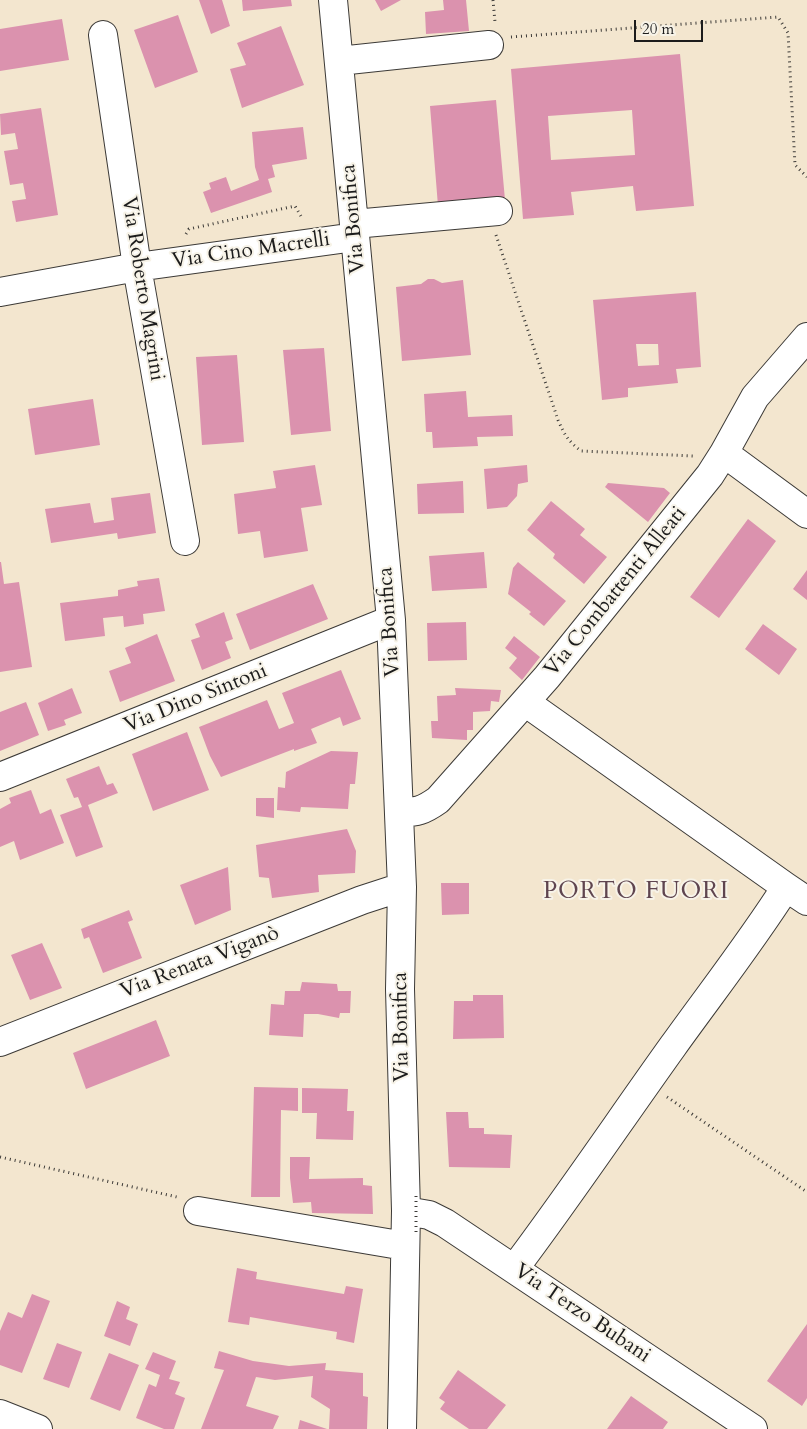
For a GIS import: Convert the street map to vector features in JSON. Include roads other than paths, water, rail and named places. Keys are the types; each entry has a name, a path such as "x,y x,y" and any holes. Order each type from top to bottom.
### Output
{"street":[{"name":"Via Bonifica","path":"333,0 392,620 402,887 400,990 411,1221 402,1429"},
{"name":"Via Roberto Magrini","path":"103,35 137,267 186,541"},
{"path":"339,61 497,35"},
{"name":"Via Cino Macrelli","path":"0,292 355,231 498,211"},
{"name":"Via Combattenti Alleati","path":"399,812 413,813 428,808 438,800 526,702 717,464 755,397 806,336"},
{"path":"717,464 807,514"},
{"name":"Via Dino Sintoni","path":"0,777 392,620"},
{"path":"514,1269 559,1209 771,911 796,894 526,702"},
{"name":"Via Renata Viganò","path":"0,1042 362,900 402,887"},
{"path":"198,1211 411,1221"},
{"name":"Via Terzo Bubani","path":"411,1221 429,1216 445,1223 753,1429"},
{"path":"0,1414 38,1429"}],"district":[{"name":"PORTO FUORI","path":"636,892"}]}
